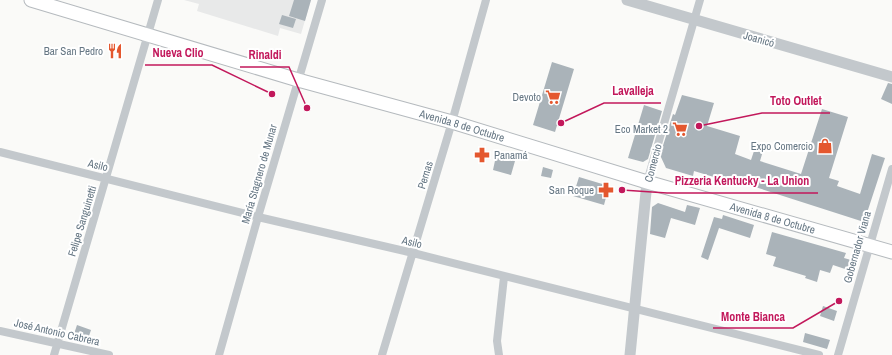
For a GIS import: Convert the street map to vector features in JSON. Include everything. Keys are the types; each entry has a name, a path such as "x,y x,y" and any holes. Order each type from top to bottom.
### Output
{"main road":[{"name":"Avenida 8 de Octubre","path":"31,0 298,80 452,122 646,182 892,252"}],"street":[{"name":"Felipe Sanguinetti","path":"54,355 106,179 146,35 158,0"},
{"name":"María Stagnero de Munar","path":"219,355 322,0"},
{"name":"Pernas","path":"382,355 452,122 486,0"},
{"name":"Joanicó","path":"627,0 892,77"},
{"name":"Comercio","path":"630,355 646,182 700,0"},
{"name":"Asilo","path":"0,152 258,218 412,253 634,310 819,355"},
{"name":"Gobernador Viana","path":"838,355 892,169"},
{"path":"499,355 497,341 504,277"},
{"name":"José Antonio Cabrera","path":"0,331 110,355"}],"shaded area":[{"path":"184,0 311,0 301,34 280,28 278,36 197,11 199,4"}],"building":[{"path":"294,0 311,0 305,21 289,16"},
{"path":"282,15 296,19 293,28 279,24"},
{"name":"Devoto","path":"552,62 574,69 555,132 533,125"},
{"path":"888,83 892,84 892,104 881,99"},
{"path":"682,95 714,103 707,126 740,136 735,154 751,160 757,142 765,144 760,161 801,174 822,109 848,117 829,178 839,181 837,186 860,194 872,154 885,158 864,222 752,186 744,183 745,180 729,176 727,181 694,171 693,176 666,168 660,155 673,114 675,115"},
{"path":"644,105 662,111 648,159 643,162 628,158"},
{"path":"496,156 515,161 511,175 493,170"},
{"path":"543,167 553,170 551,178 541,176"},
{"path":"579,177 609,186 604,205 573,196"},
{"path":"658,203 685,212 687,205 700,208 695,225 671,218 665,238 650,234 652,207"},
{"path":"723,215 754,225 750,238 719,228 708,260 701,257 714,217 722,219"},
{"path":"772,232 846,253 844,258 858,262 854,272 833,265 830,273 820,270 817,282 805,278 806,276 773,266 776,257 766,254"},
{"path":"823,306 837,311 834,321 820,316"},
{"path":"77,325 91,330 88,339 74,334"},
{"path":"805,333 830,340 827,349 803,342"}],"place":[{"name":"Bar San Pedro","path":"115,51"},
{"name":"Nueva Clio","path":"272,94"},
{"name":"Devoto","path":"553,97"},
{"name":"Rinaldi","path":"307,108"},
{"name":"Lavalleja","path":"561,123"},
{"name":"Toto Outlet","path":"699,126"},
{"name":"Eco Market 2","path":"680,129"},
{"name":"Expo Comercio","path":"825,146"},
{"name":"Panamá","path":"482,155"},
{"name":"San Roque","path":"606,190"},
{"name":"Pizzeria Kentucky - La Union","path":"622,190"},
{"name":"Monte Bianca","path":"839,301"}]}
